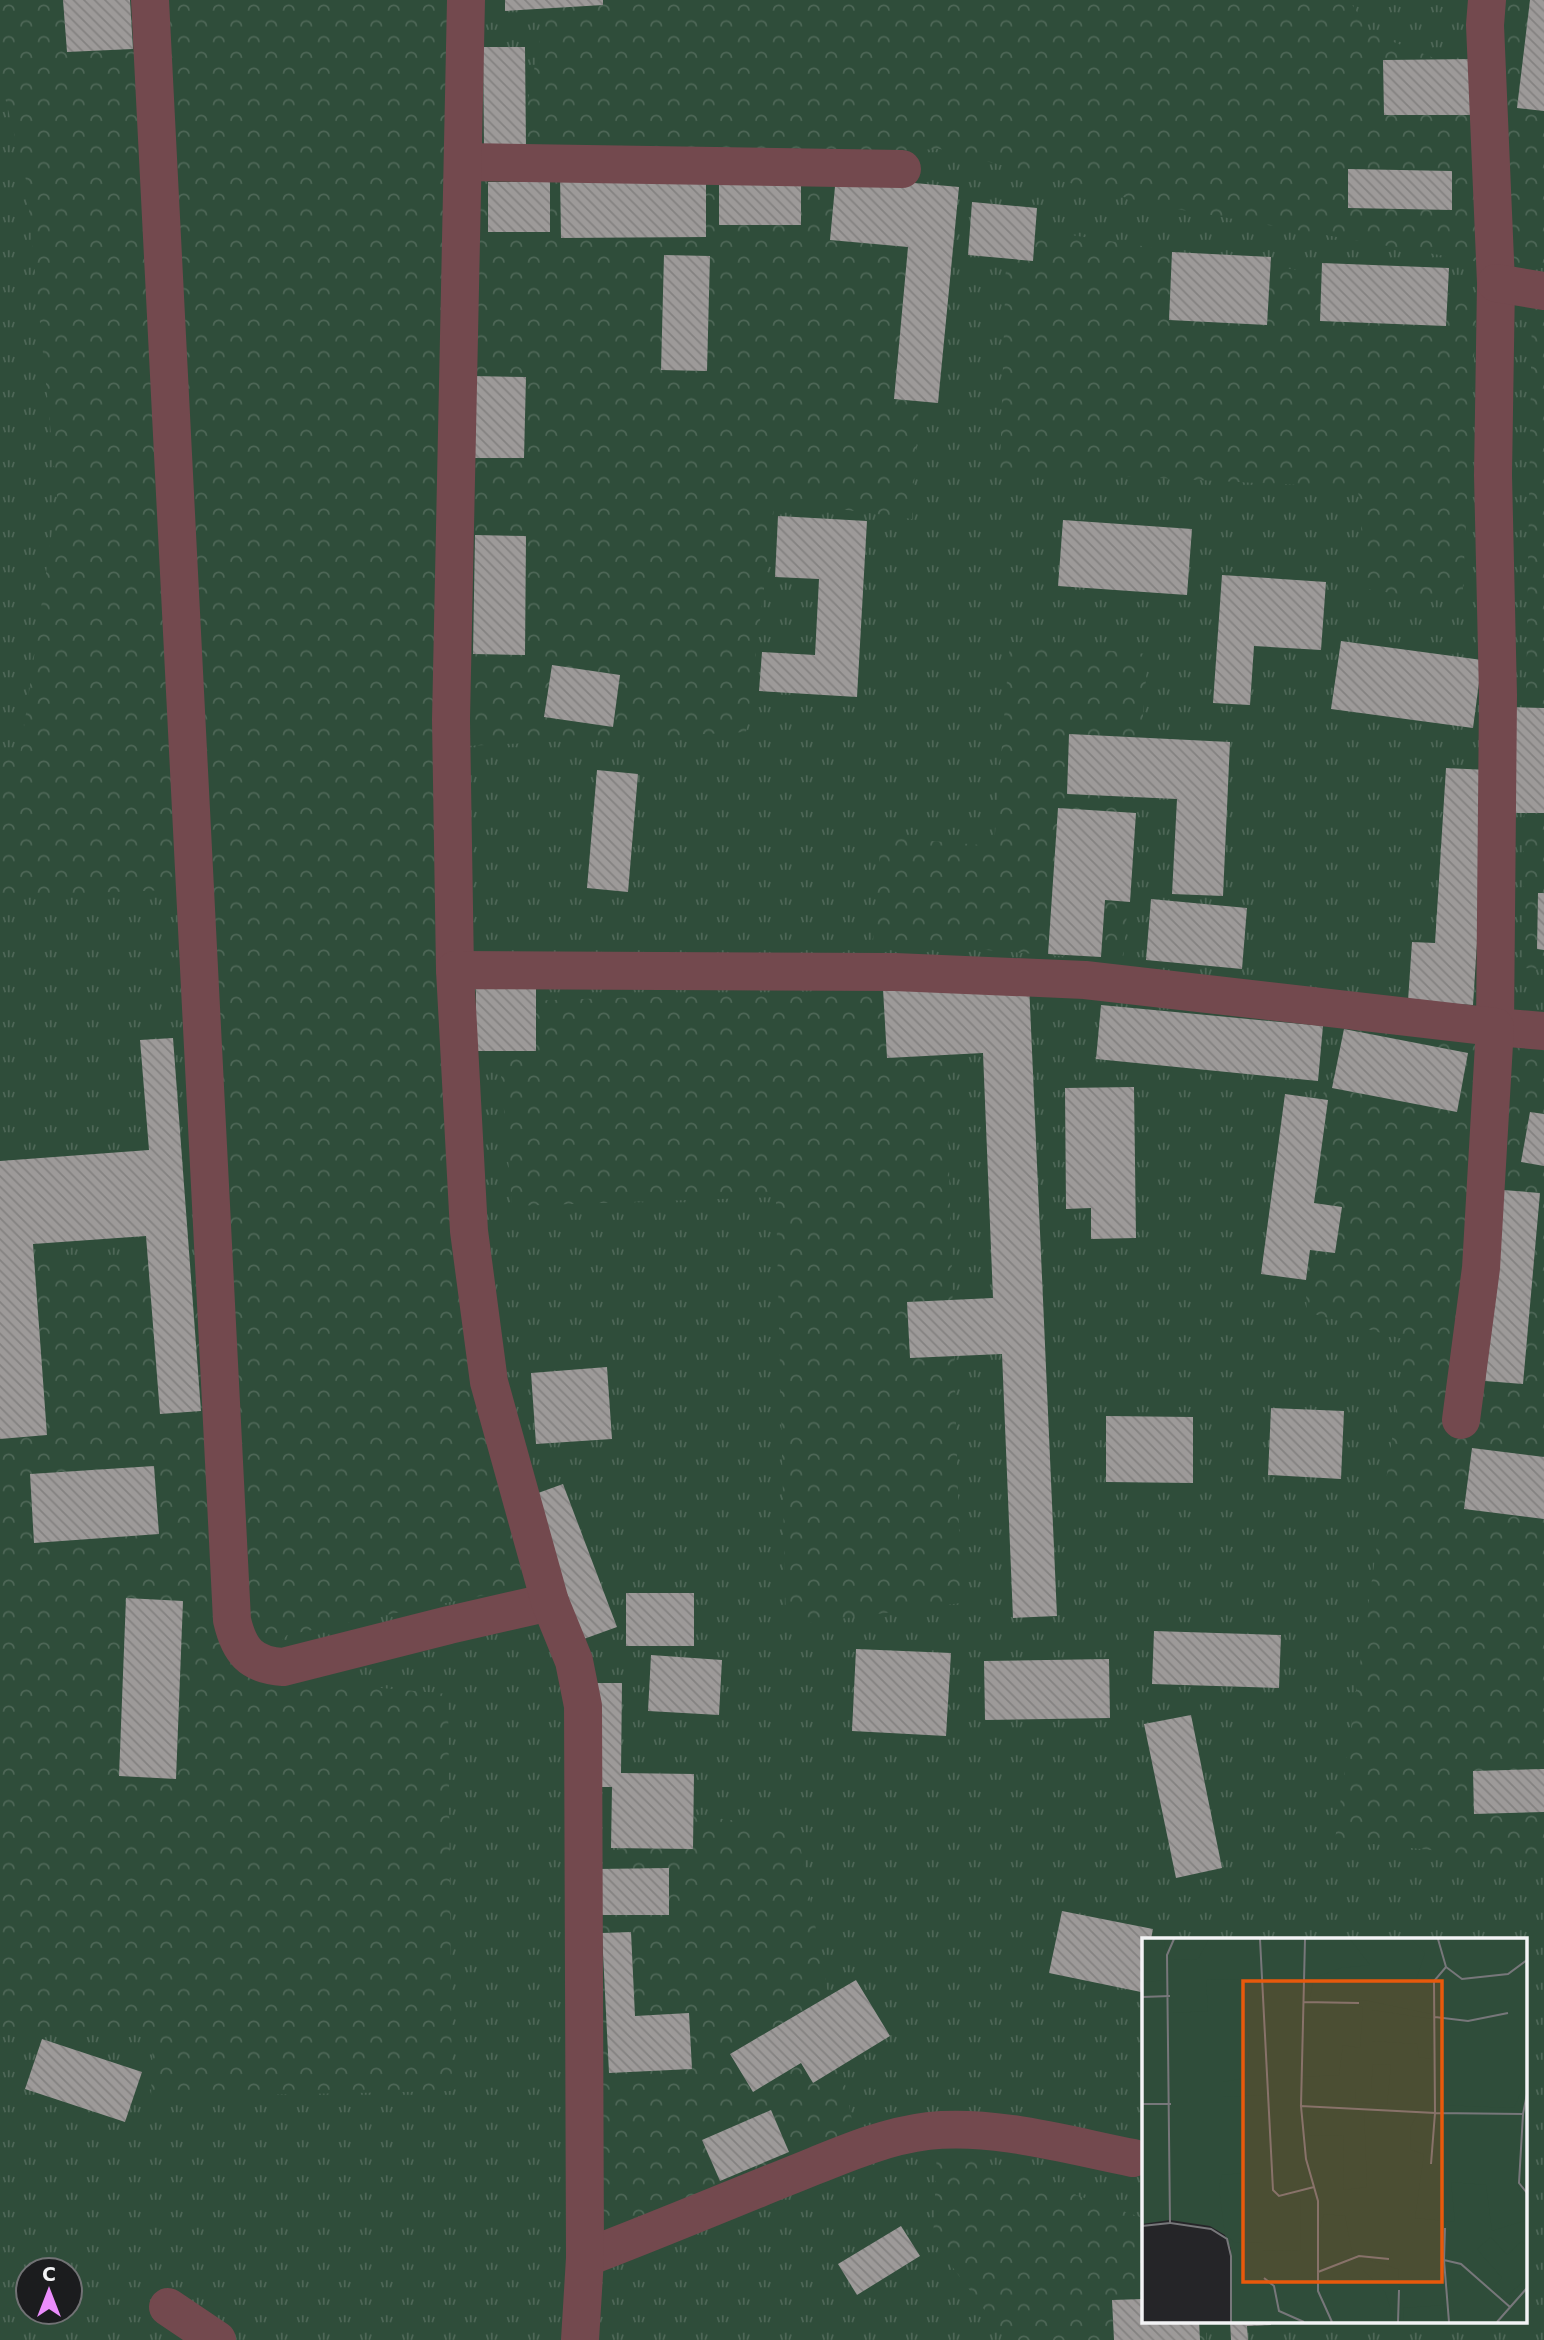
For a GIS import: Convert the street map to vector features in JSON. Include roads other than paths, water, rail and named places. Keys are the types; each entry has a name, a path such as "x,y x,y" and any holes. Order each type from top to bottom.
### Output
{"lane":[{"path":"150,0 191,849 232,1620 236,1637 248,1655 265,1664 283,1667 550,1602"},
{"path":"466,0 451,720 455,970 469,1231 489,1382 550,1602 574,1661 584,1725 585,2258 580,2340"},
{"path":"1461,1420 1480,1268 1495,1027 1498,695 1493,475 1496,283 1486,0"},
{"path":"464,162 902,169"},
{"path":"1496,283 1544,291"},
{"path":"455,970 895,972 1085,980 1544,1031"},
{"path":"585,2258 850,2152 880,2141 929,2131 1013,2134 1133,2158"},
{"path":"167,2307 217,2340"}]}
